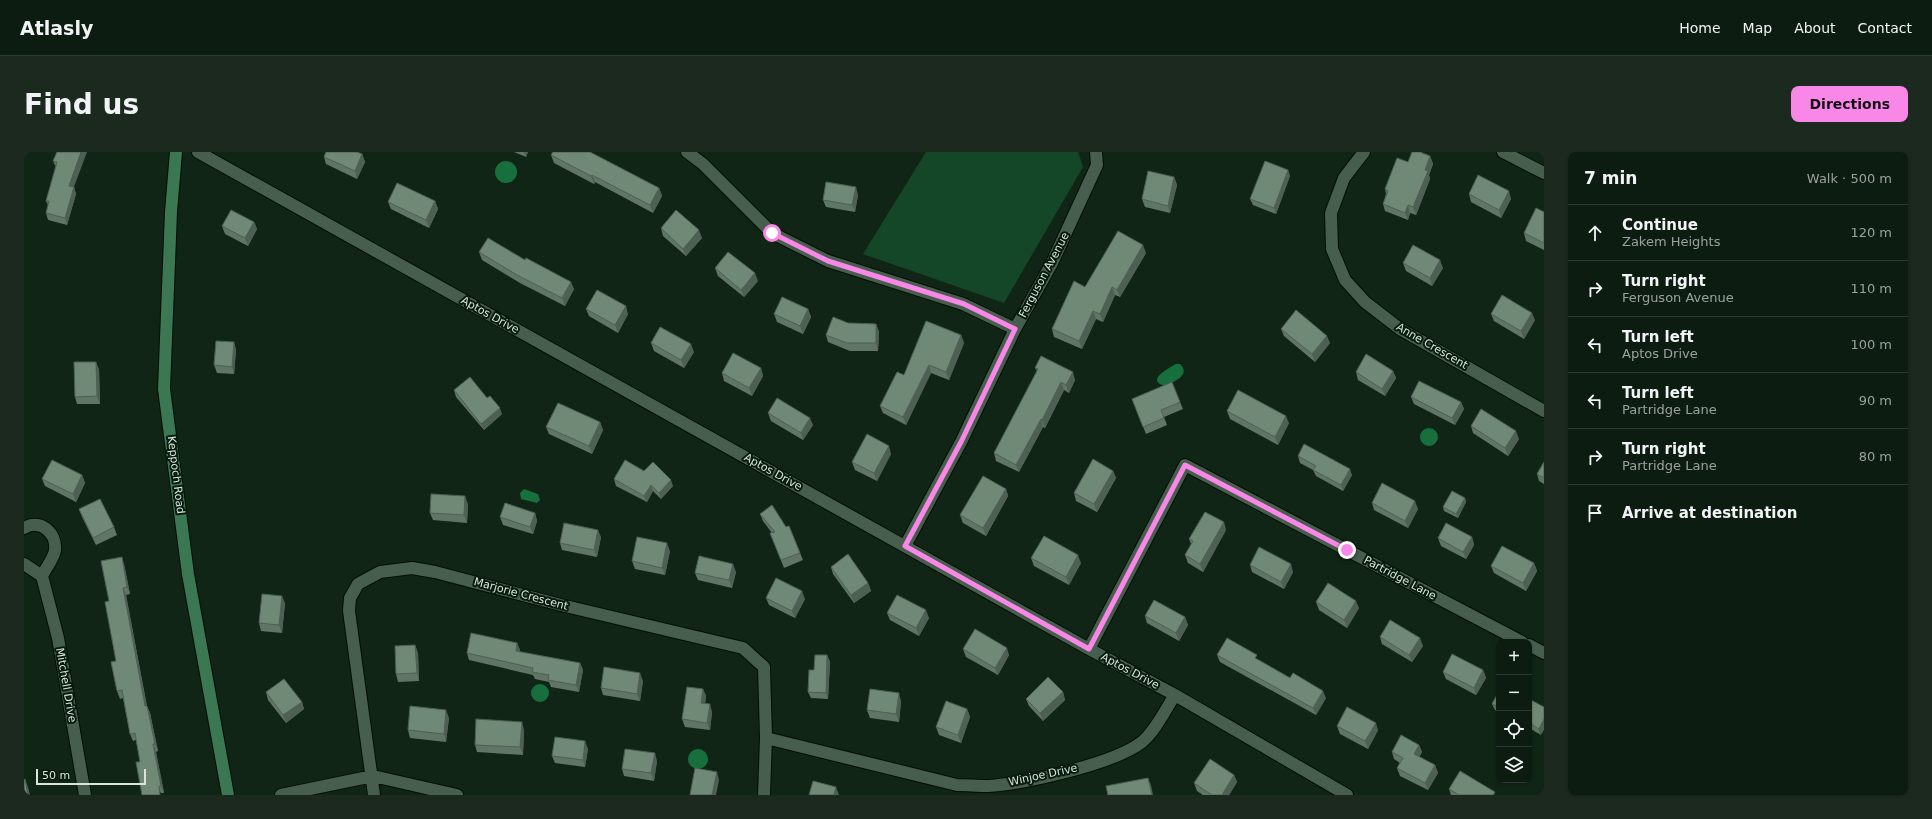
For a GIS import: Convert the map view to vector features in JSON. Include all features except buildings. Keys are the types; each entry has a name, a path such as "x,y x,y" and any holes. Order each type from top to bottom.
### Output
{"street":[{"name":"Keppoch Road","path":"176,152 171,212 164,389 188,574 228,795"},
{"name":"Aptos Drive","path":"198,152 1089,649 1175,695 1347,795"},
{"path":"687,152 703,164 772,233 828,261 964,304 1015,329"},
{"name":"Ferguson Avenue","path":"905,546 961,442 1015,329 1052,263 1098,165 1096,152"},
{"name":"Anne Crescent","path":"1364,152 1344,178 1332,213 1332,249 1345,280 1365,302 1400,329 1544,411"},
{"path":"1503,152 1544,173"},
{"name":"Partridge Lane","path":"1089,649 1185,465 1516,639"},
{"path":"24,528 30,524 39,524 48,531 54,541 55,550 42,576 24,564"},
{"name":"Marjorie Crescent","path":"374,795 373,776 350,618 350,598 358,584 380,572 412,568 435,572 561,605 743,648 764,667 766,738 764,795"},
{"name":"Mitchell Drive","path":"42,576 58,638 85,795"},
{"path":"1532,647 1544,653"},
{"name":"Winjoe Drive","path":"766,738 957,785 989,786 1033,779 1098,763 1130,749 1142,742 1151,732 1175,695"},
{"path":"281,795 373,776 457,795"}],"shaded area":[{"path":"926,152 1078,152 1083,167 1004,303 863,254"},
{"path":"502,161 510,161 517,168 517,176 510,183 502,183 495,176 495,168"},
{"path":"1176,364 1180,364 1183,368 1183,374 1177,380 1166,386 1160,384 1157,381 1160,375 1168,368"},
{"path":"1429,428 1435,431 1438,437 1435,443 1429,446 1423,443 1420,437 1423,431"},
{"path":"524,489 538,494 540,500 537,503 521,499 520,493"},
{"path":"540,684 546,687 549,693 546,699 540,702 534,699 531,693 534,687"},
{"path":"698,749 705,752 708,759 705,766 698,769 691,766 688,759 691,752"}],"route":[{"path":"772,233 828,261 964,304 1015,329 961,442 905,546 1089,649 1185,465 1347,550"}]}
